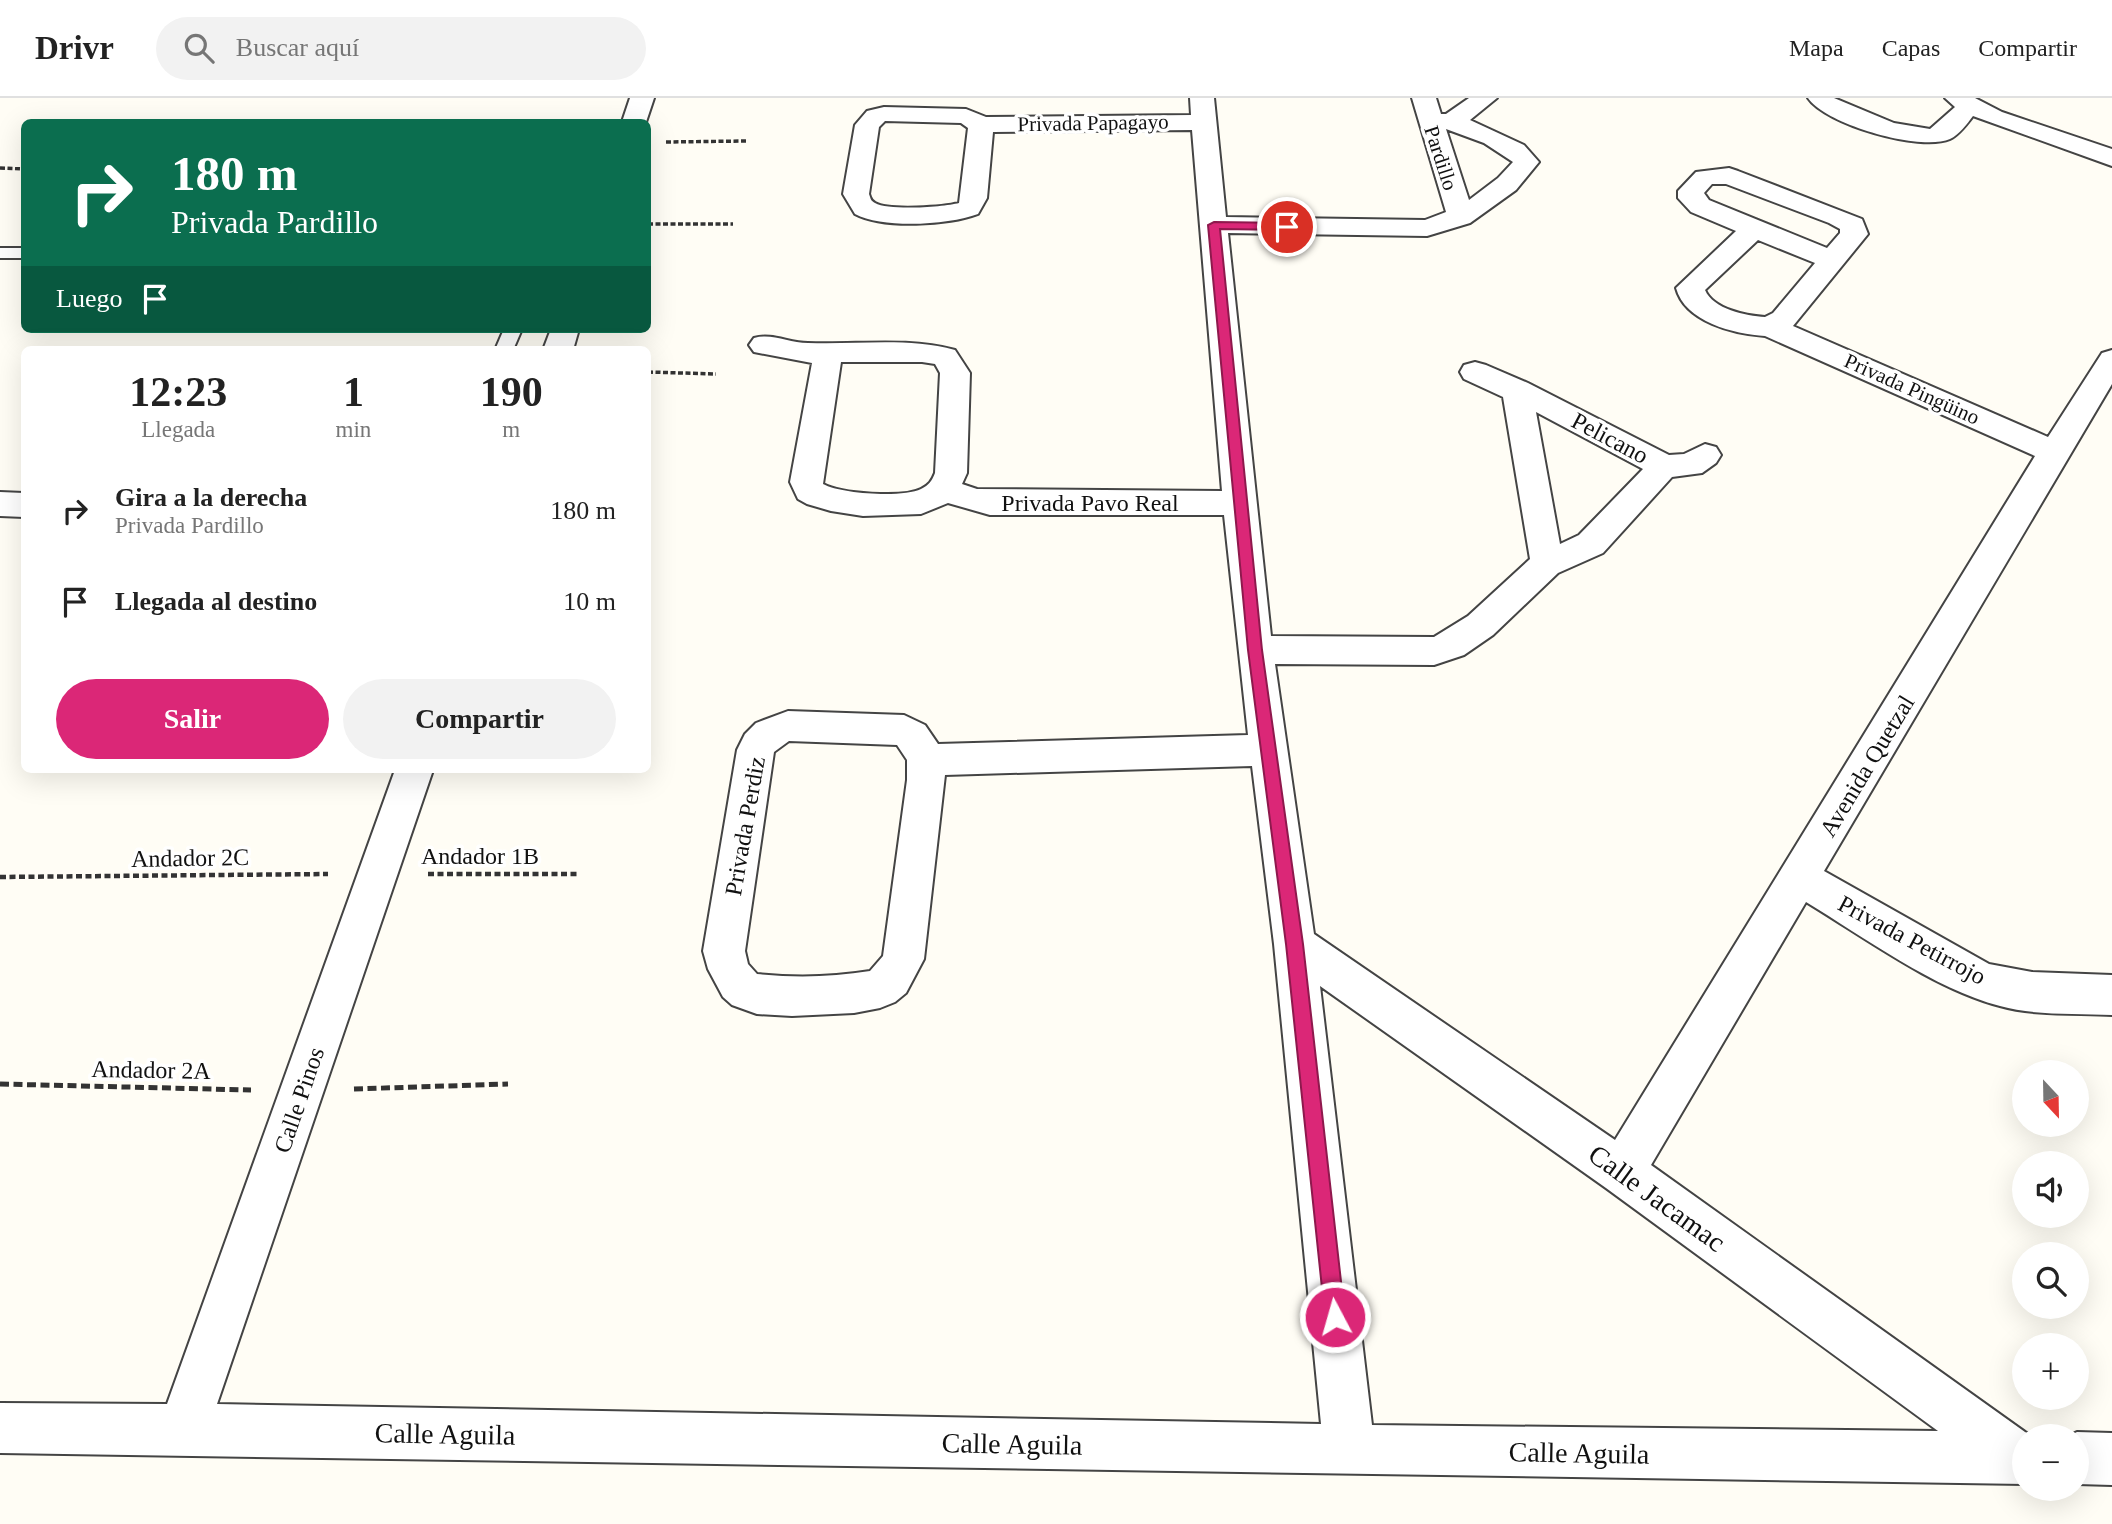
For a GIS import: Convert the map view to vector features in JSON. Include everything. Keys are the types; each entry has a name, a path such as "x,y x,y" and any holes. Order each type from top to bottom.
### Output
{"street":[{"path":"635,119 642,98"},
{"path":"1435,114 1485,98"},
{"path":"1820,98 1829,106 1917,136 1936,136 1944,132 1963,102 1993,117 2112,158"},
{"path":"1203,110 1255,650 1295,944 1349,1450"},
{"name":"Privada Papagayo","path":"981,125 974,198 967,209 949,213 883,212 870,211 862,206 856,194 867,125 876,116 893,113 966,116 981,125 1203,110"},
{"path":"1214,225 1410,230 1427,228 1461,217 1479,206 1526,162 1525,157 1514,148 1435,114"},
{"name":"Pardillo","path":"1435,114 1461,217"},
{"path":"1770,327 1783,319 1854,234 1853,225 1839,217 1729,176 1716,174 1705,177 1691,191 1691,198 1700,206 1832,260"},
{"name":"Privada Pingüino","path":"1754,229 1690,288 1692,298 1706,309 1750,325 1770,327 2054,452"},
{"path":"764,345 804,353 922,352 945,357 955,373 951,472 944,489 935,497 921,502 844,503 824,500 809,491 806,482 828,354"},
{"name":"Avenida Quetzal","path":"1622,1172 2054,452 2112,360"},
{"name":"Pelicano","path":"1475,372 1517,390 1664,466 1690,465 1705,455"},
{"path":"1517,390 1547,563"},
{"path":"1255,650 1434,651 1448,648 1471,634 1547,563 1581,551 1591,544 1664,466"},
{"name":"Privada Pavo Real","path":"944,489 972,500 990,503 1239,503"},
{"path":"0,504 21,505"},
{"name":"Privada Perdiz","path":"788,726 904,730 914,735 922,746 926,760 926,780 903,959 890,981 862,994 761,994 750,992 737,984 727,968 724,951 756,750 760,741 788,726"},
{"path":"926,760 1268,750"},
{"name":"Calle Pinos","path":"183,1429 413,773"},
{"name":"Privada Petirrojo","path":"1800,878 1959,971 1983,981 2004,988 2037,992 2112,995"},
{"name":"Calle Jacamac","path":"1295,944 1622,1172 2012,1451"},
{"name":"Calle Aguila","path":"0,1428 1349,1450 2012,1457"},
{"path":"2089,1458 2112,1459"}],"lane":[{"path":"0,253 21,253"}],"path":[{"path":"660,142 746,141"},
{"path":"0,169 21,169"},
{"path":"651,225 733,224"},
{"path":"651,372 716,374"},
{"name":"Andador 1B","path":"379,873 580,874"},
{"name":"Andador 2C","path":"0,877 379,873"},
{"name":"Andador 2A","path":"0,1084 302,1091 508,1084"}],"route":[{"path":"1287,227 1214,225 1255,650 1295,944 1335,1317"}]}
